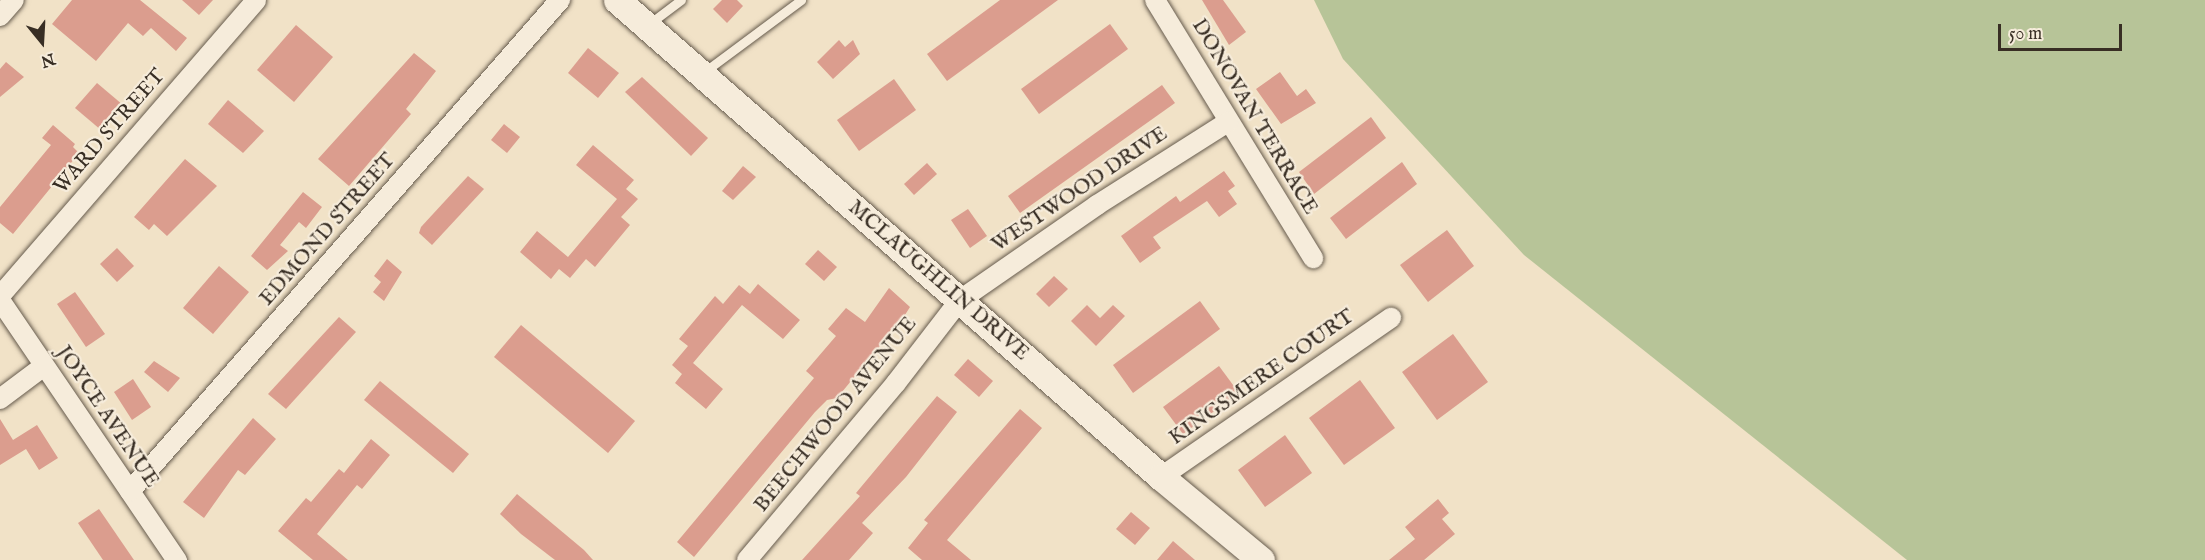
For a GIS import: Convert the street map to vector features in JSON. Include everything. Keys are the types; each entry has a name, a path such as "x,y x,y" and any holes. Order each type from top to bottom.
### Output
{"main road":[{"name":"MCLAUGHLIN DRIVE","path":"617,0 1161,477 1261,560"}],"street":[{"path":"0,16 14,0"},
{"name":"WARD STREET","path":"0,298 256,0"},
{"name":"EDMOND STREET","path":"130,491 560,0"},
{"name":"DONOVAN TERRACE","path":"1155,0 1313,258"},
{"name":"WESTWOOD DRIVE","path":"960,300 1097,205 1228,122"},
{"name":"JOYCE AVENUE","path":"0,298 177,560"},
{"name":"BEECHWOOD AVENUE","path":"747,560 896,383 960,300"},
{"name":"KINGSMERE COURT","path":"1161,477 1391,318"},
{"path":"0,399 44,366"}],"lane":[{"path":"647,26 681,0"},
{"path":"702,74 801,0"}],"green space":[{"path":"1314,0 2205,0 2205,560 1907,560 1524,255 1343,59"}],"building":[{"path":"72,0 140,0 187,38 176,51 151,28 143,36 128,23 96,61 52,24"},
{"path":"182,0 213,0 199,15"},
{"path":"722,0 737,0 743,6 727,23 713,9"},
{"path":"1000,0 1058,0 947,81 927,54"},
{"path":"1202,0 1223,0 1246,32 1229,45"},
{"path":"1110,24 1128,49 1039,114 1021,89"},
{"path":"296,25 333,57 294,102 257,70"},
{"path":"839,40 845,47 853,40 860,54 833,79 817,62"},
{"path":"588,48 619,73 598,98 568,73"},
{"path":"414,53 436,71 406,109 411,114 349,186 318,159"},
{"path":"6,62 24,77 0,97 0,69"},
{"path":"1280,72 1297,96 1306,89 1316,103 1281,124 1256,89"},
{"path":"642,77 708,138 691,156 625,92"},
{"path":"894,79 916,110 859,151 837,120"},
{"path":"97,83 123,105 101,130 75,108"},
{"path":"1162,85 1175,103 1020,213 1008,196"},
{"path":"228,100 264,131 243,153 208,124"},
{"path":"1371,117 1386,138 1314,194 1299,172"},
{"path":"504,124 520,137 507,153 491,140"},
{"path":"53,125 75,144 73,147 79,153 13,234 0,223 0,207 51,145 42,138"},
{"path":"593,145 634,180 626,189 638,199 621,217 630,225 595,267 586,259 570,278 559,269 551,279 520,252 537,231 568,257 617,199 576,165"},
{"path":"185,159 217,186 167,236 154,224 149,230 134,217"},
{"path":"1402,162 1417,184 1346,239 1330,218"},
{"path":"927,163 937,174 914,195 904,184"},
{"path":"743,166 756,177 733,200 722,191"},
{"path":"1224,171 1235,186 1228,191 1237,204 1219,217 1207,201 1153,237 1161,248 1140,263 1121,236 1176,196 1180,202"},
{"path":"468,176 484,189 432,245 419,233 421,227"},
{"path":"303,192 322,207 306,228 299,222 280,245 288,251 267,270 251,256"},
{"path":"968,209 987,236 970,248 951,220"},
{"path":"1447,230 1474,266 1428,302 1400,265"},
{"path":"117,248 134,266 117,282 100,264"},
{"path":"818,250 837,267 824,281 805,264"},
{"path":"387,259 402,272 384,301 373,292 381,282 374,276"},
{"path":"219,266 249,292 213,334 183,308"},
{"path":"1054,276 1068,289 1049,307 1036,294"},
{"path":"758,284 800,320 783,339 742,305 693,363 723,389 706,409 675,383 682,374 672,365 688,346 679,339 715,296 723,304 739,285 750,294"},
{"path":"889,288 910,307 903,318 837,398 827,400 815,412 694,557 677,542 814,378 806,371 836,336 828,329 846,308 865,322"},
{"path":"75,292 105,334 86,347 57,304"},
{"path":"1200,301 1220,329 1133,393 1113,365"},
{"path":"1087,305 1100,318 1113,305 1125,316 1096,346 1071,321"},
{"path":"339,317 356,332 286,409 268,394"},
{"path":"521,325 635,421 608,453 494,357"},
{"path":"1453,334 1488,382 1437,420 1402,372"},
{"path":"968,359 993,381 979,397 954,375"},
{"path":"154,361 180,378 168,392 144,372"},
{"path":"1219,366 1239,393 1183,434 1163,407"},
{"path":"133,379 151,407 132,420 114,392"},
{"path":"1360,380 1395,428 1344,465 1309,418"},
{"path":"380,381 469,454 453,473 364,400"},
{"path":"937,396 957,412 906,477 862,523 873,533 849,560 802,560 860,496 856,493"},
{"path":"1020,409 1042,428 947,540 971,560 922,560 908,548 928,523 924,520"},
{"path":"253,418 276,439 245,475 238,470 204,518 183,502"},
{"path":"0,419 13,440 37,425 58,458 39,470 26,449 0,465"},
{"path":"1285,435 1312,473 1265,507 1238,470"},
{"path":"371,439 390,455 362,489 357,485 317,534 348,560 313,560 278,531 306,498 311,502 339,469 344,473"},
{"path":"517,494 593,560 555,560 521,534 500,514"},
{"path":"1438,499 1449,513 1442,519 1455,534 1424,560 1389,560 1415,539 1405,527"},
{"path":"99,509 134,560 103,560 78,523"},
{"path":"1131,512 1150,528 1135,545 1116,529"},
{"path":"1173,541 1195,560 1157,560"}]}
